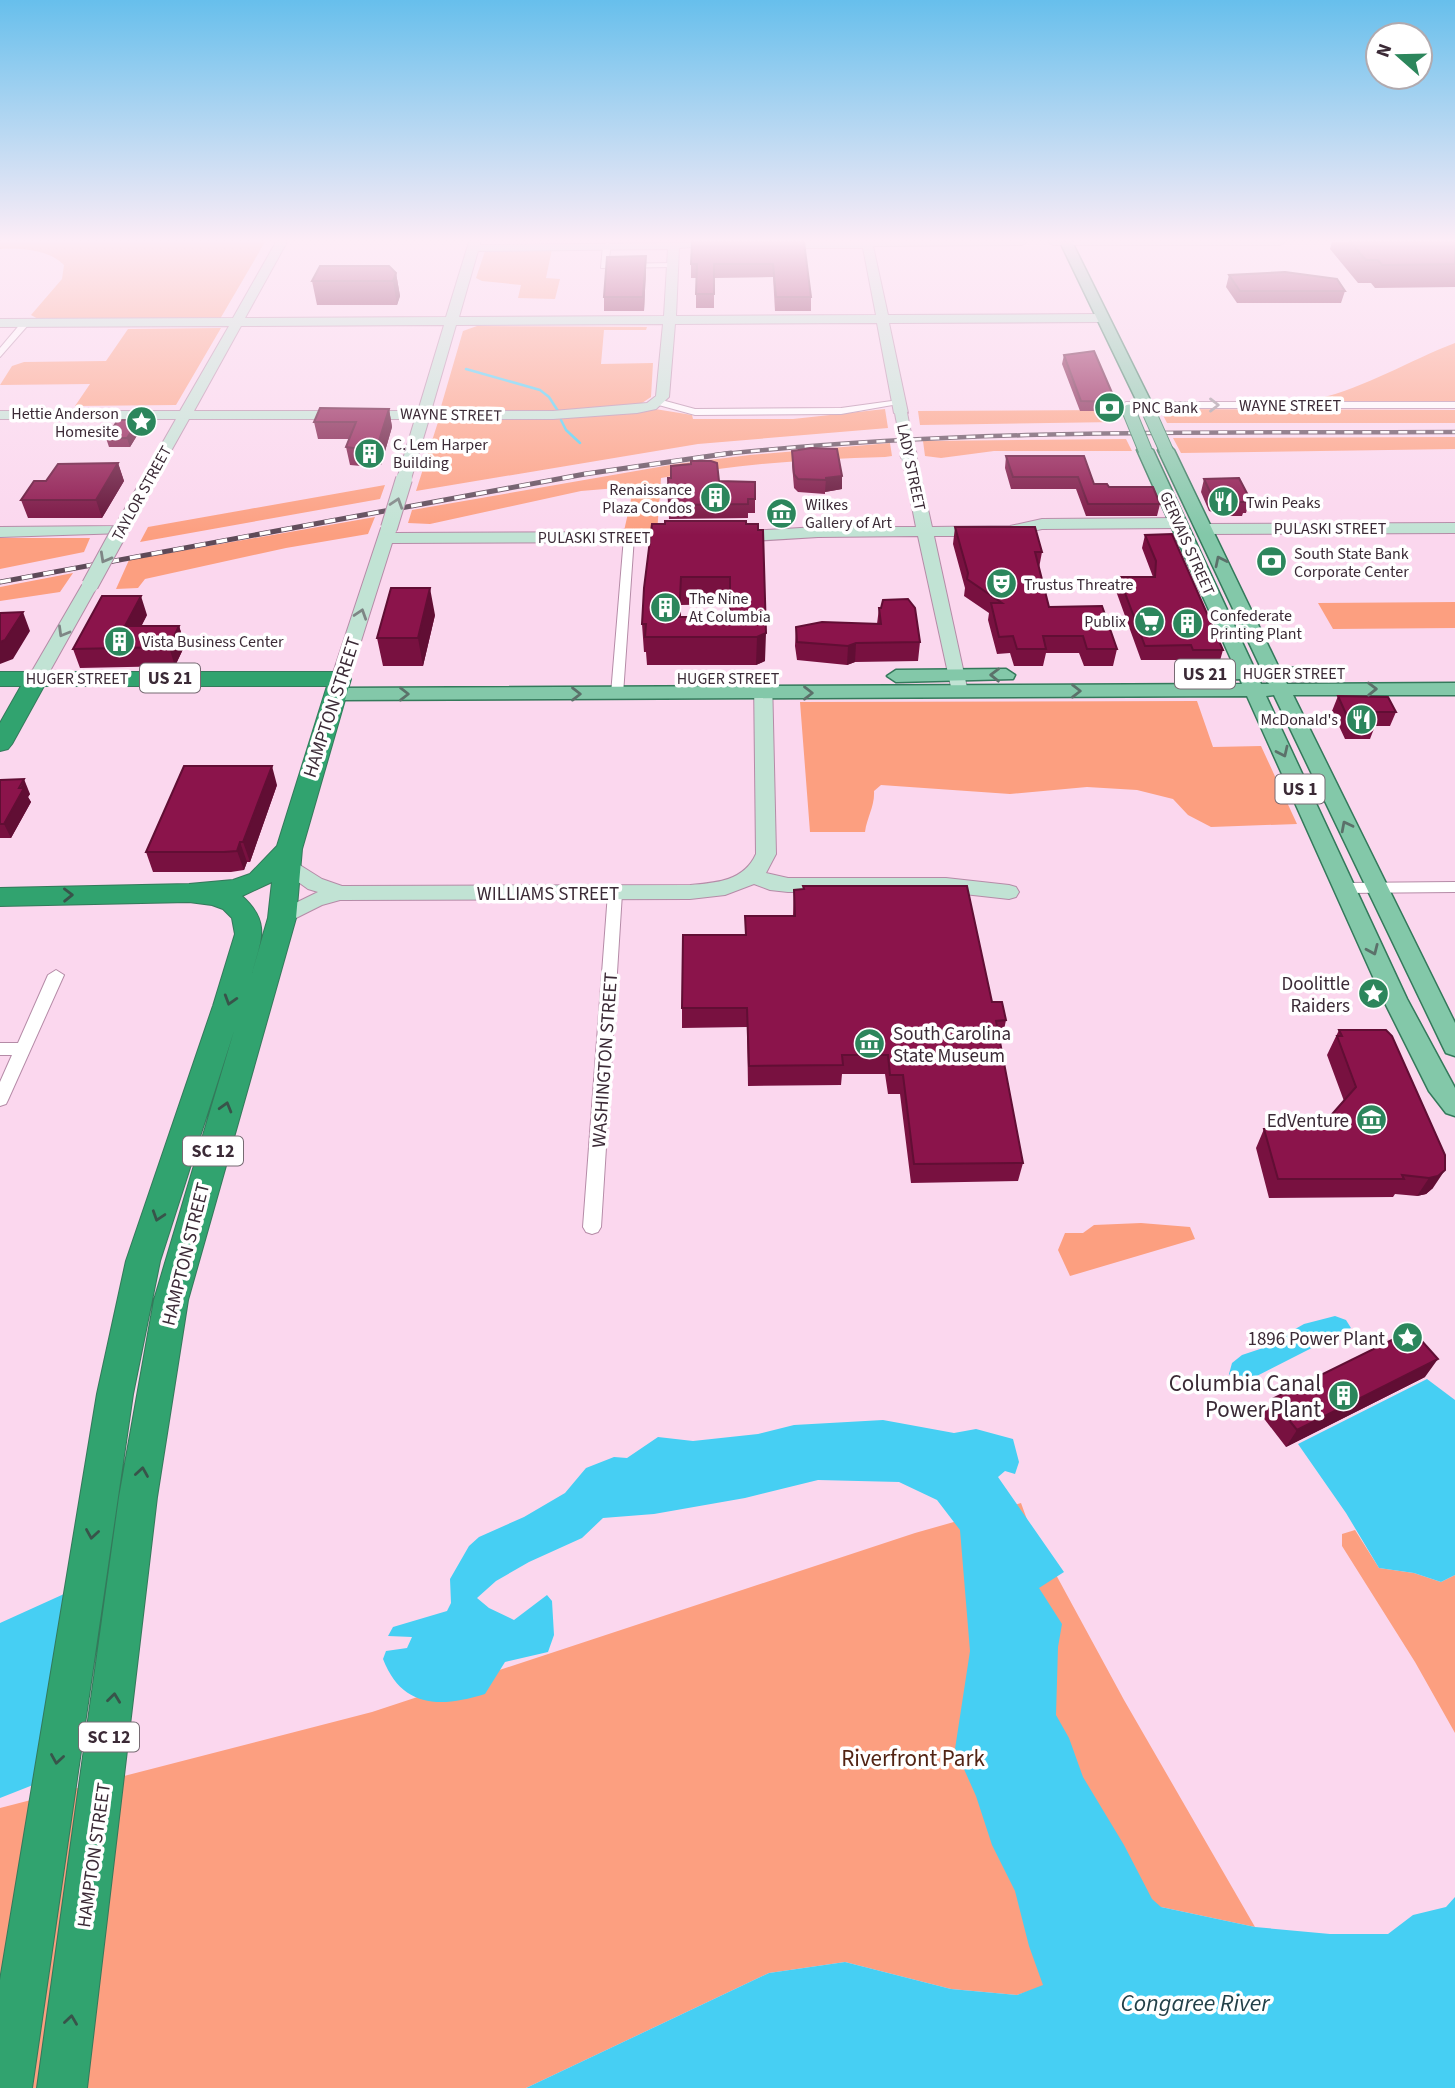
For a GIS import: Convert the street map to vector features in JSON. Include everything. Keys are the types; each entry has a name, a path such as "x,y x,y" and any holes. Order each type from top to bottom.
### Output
{"highway":[{"name":"HUGER STREET","path":"0,679 32,687 338,686"},
{"name":"HAMPTON STREET","path":"7,2088 135,1390 171,1300 282,918 288,857 338,686"},
{"name":"HUGER STREET","path":"0,696 32,687"},
{"name":"TAYLOR STREET","path":"0,744 32,687"},
{"path":"189,893 249,886 288,857"},
{"name":"HAMPTON STREET","path":"62,2088 138,1497 135,1390 143,1262 228,1006 249,934 245,915 233,903 216,896 189,893"},
{"name":"SC 12","path":"0,897 189,893"}],"main road":[{"name":"GERVAIS STREET","path":"1107,339 1147,409 1455,1047"},
{"name":"GERVAIS STREET","path":"1125,403 1406,1022 1438,1084 1455,1106"},
{"path":"1169,502 1179,505 1192,525 1204,529"},
{"name":"HUGER STREET","path":"338,686 1251,682 1455,673"},
{"name":"HUGER STREET","path":"1276,681 1455,689"}],"street":[{"path":"0,354 12,339"},
{"name":"TAYLOR STREET","path":"32,687 227,339"},
{"name":"HAMPTON STREET","path":"338,686 447,339"},
{"path":"657,402 662,397 668,339"},
{"name":"LADY STREET","path":"886,339 957,683"},
{"name":"WAYNE STREET","path":"0,415 576,414 637,409 657,402 695,412 900,408"},
{"name":"WAYNE STREET","path":"1125,403 1147,409 1455,405"},
{"path":"717,537 765,537 818,531 1010,531 1042,524 1178,523"},
{"name":"PULASKI STREET","path":"1204,529 1455,528"},
{"path":"0,532 120,530"},
{"name":"PULASKI STREET","path":"387,533 692,537"},
{"path":"618,686 629,537"},
{"path":"763,686 766,854 763,864 753,875 770,883 798,886 946,885 1009,891"},
{"name":"WILLIAMS STREET","path":"288,857 316,884 340,893"},
{"name":"WILLIAMS STREET","path":"282,918 315,900 340,893 704,891 730,887 753,875"},
{"path":"1345,887 1455,887"},
{"name":"WASHINGTON STREET","path":"592,1227 615,893"},
{"path":"0,1100 56,975"},
{"path":"0,1049 22,1049"}],"green space":[{"path":"121,339 214,339 176,405 75,406 90,384 0,385 12,366 24,362 106,361"},
{"path":"461,339 603,339 601,364 653,363 651,397 639,405 572,411 440,410"},
{"path":"1455,343 1455,403 1321,403 1317,399 1370,381"},
{"path":"655,409 692,415 693,419 793,419 885,409 888,428 698,444 416,491 438,422 602,416"},
{"path":"1160,409 1455,410 1455,423 1167,423"},
{"path":"1113,410 1116,422 920,425 918,411"},
{"path":"1455,437 1455,449 1181,453 1173,438"},
{"path":"1126,439 1132,451 994,451 941,458 925,456 923,441"},
{"path":"890,443 892,456 773,463 661,478 657,533 624,531 632,495 617,488 581,491 430,524 408,523 412,510 676,464"},
{"path":"385,485 380,499 140,542 148,527"},
{"path":"375,517 368,534 286,548 145,579 138,588 116,589 129,560"},
{"path":"0,538 90,538 84,552 0,569"},
{"path":"73,573 60,592 0,601 0,587"},
{"path":"1455,602 1455,628 1333,629 1318,603"},
{"path":"1197,701 1213,747 1261,746 1297,824 1211,827 1188,815 1173,799 1137,790 1087,787 1010,794 881,785 874,791 865,832 810,832 800,702"},
{"path":"1141,1223 1190,1227 1195,1239 1070,1276 1058,1250 1065,1233 1083,1233 1094,1225"},
{"name":"Riverfront Park","path":"1021,1503 1029,1525 1124,1700 1255,1927 1161,1907 1095,1969 1017,1995 951,1989 845,1962 769,1973 526,2088 0,2088 0,1808 372,1712 915,1533"},
{"path":"1355,1530 1379,1568 1414,1573 1441,1582 1455,1575 1455,1733 1415,1662 1342,1546 1342,1534"}],"water":[{"path":"1335,1316 1346,1320 1351,1328 1239,1385 1229,1374 1232,1363 1242,1355 1260,1349 1304,1324"},
{"path":"1427,1379 1455,1400 1455,1575 1441,1582 1414,1573 1379,1568 1346,1513 1298,1444"},
{"name":"Congaree River","path":"883,1420 954,1433 976,1429 1013,1439 1019,1462 1015,1474 1005,1471 998,1477 1064,1572 1039,1588 1062,1624 1058,1647 1056,1715 1069,1738 1083,1777 1124,1845 1152,1899 1161,1907 1255,1927 1330,1934 1388,1934 1413,1915 1446,1907 1455,1897 1455,2088 526,2088 769,1973 845,1962 951,1989 1017,1995 1043,1985 1029,1946 1015,1891 992,1845 976,1796 955,1749 970,1651 960,1530 937,1500 899,1482 818,1480 745,1498 654,1514 603,1518 582,1538 529,1562 496,1581 477,1598 489,1608 514,1620 547,1595 552,1601 554,1635 548,1652 505,1662 485,1694 453,1701 424,1700 401,1687 383,1659 386,1651 407,1648 412,1637 388,1636 393,1627 447,1611 451,1603 450,1579 469,1546 479,1537 524,1517 565,1493 586,1468 614,1457 627,1458 658,1437 693,1441 758,1434 794,1425"},
{"path":"64,1594 33,1785 0,1798 0,1623"}],"building":[{"path":"1094,351 1116,402 1081,401 1064,355"},
{"path":"320,408 389,409 377,447 369,447 368,450 346,447 356,422 314,422"},
{"path":"118,420 139,420 127,438 106,438"},
{"path":"811,448 837,449 842,476 826,480 798,479 794,474 792,451"},
{"path":"1006,456 1084,456 1094,484 1107,484 1109,487 1153,487 1160,504 1088,504 1078,477 1013,477"},
{"path":"691,461 717,463 719,481 755,482 755,499 748,499 748,504 669,505 668,478 671,478 671,466 691,464"},
{"path":"118,463 96,500 21,500 34,481 46,481 58,464"},
{"path":"1239,478 1250,499 1245,500 1246,502 1213,498 1204,479"},
{"name":"The Nine At Columbia","path":"665,521 746,521 746,524 758,524 758,530 763,530 766,633 757,637 645,637 646,624 642,624 644,588 652,524 665,524","holes":["681,577 730,577 730,617 679,617"]},
{"path":"955,527 1035,527 1042,552 1035,552 1049,607 1102,606 1117,649 1087,649 1083,636 1043,636 1046,649 1017,649 1013,636 999,637 991,603 1002,603 967,579 968,573"},
{"path":"1172,534 1223,650 1193,650 1191,645 1145,646 1119,577 1155,577 1156,561 1145,535"},
{"path":"391,588 430,588 418,638 377,638"},
{"path":"102,596 141,596 125,626 179,626 169,647 73,649"},
{"path":"908,599 915,608 920,642 856,643 848,646 797,642 796,627 822,622 881,624 879,608 883,600"},
{"path":"23,612 5,640 0,642 0,613"},
{"path":"1338,696 1388,697 1396,712 1369,712 1376,725 1351,725"},
{"path":"184,766 272,766 243,842 240,842 237,851 146,852"},
{"path":"24,779 19,788 24,788 4,824 0,824 0,780"},
{"name":"South Carolina State Museum","path":"803,886 967,886 992,1002 1002,1002 1006,1020 996,1021 1023,1163 914,1164 903,1075 890,1075 888,1055 842,1055 843,1065 749,1066 747,1008 682,1008 683,935 746,935 745,916 795,916 794,890 804,889"},
{"name":"EdVenture","path":"1339,1030 1386,1030 1392,1036 1445,1155 1445,1170 1438,1176 1429,1178 1402,1175 1404,1179 1278,1179 1264,1129 1319,1129 1356,1087 1337,1036 1342,1036"},
{"name":"Columbia Canal Power Plant","path":"1412,1330 1438,1359 1297,1430 1272,1399"}],"waterway":[{"path":"466,369 540,390 549,397 558,411"},
{"path":"561,420 566,430 580,443"}],"railway":[{"path":"722,454 807,446 992,436 1455,432"},
{"path":"722,454 731,453"},
{"path":"0,582 585,474 722,454"},
{"path":"715,455 722,454"}],"place":[{"name":"PNC Bank","path":"1109,407"},
{"name":"Hettie Anderson Homesite","path":"142,422"},
{"name":"C. Lem Harper Building","path":"370,453"},
{"name":"Renaissance Plaza Condos","path":"715,498"},
{"name":"Twin Peaks","path":"1223,502"},
{"name":"Wilkes Gallery of Art","path":"782,513"},
{"name":"South State Bank Corporate Center","path":"1271,562"},
{"name":"Trustus Threatre","path":"1001,584"},
{"name":"The Nine At Columbia","path":"666,607"},
{"name":"Publix","path":"1149,621"},
{"name":"Confederate Printing Plant","path":"1187,624"},
{"name":"Vista Business Center","path":"119,641"},
{"name":"McDonald's","path":"1361,719"},
{"name":"Doolittle Raiders","path":"1373,994"},
{"name":"South Carolina State Museum","path":"870,1044"},
{"name":"EdVenture","path":"1372,1120"},
{"name":"1896 Power Plant","path":"1408,1338"},
{"name":"Columbia Canal Power Plant","path":"1344,1396"}]}
